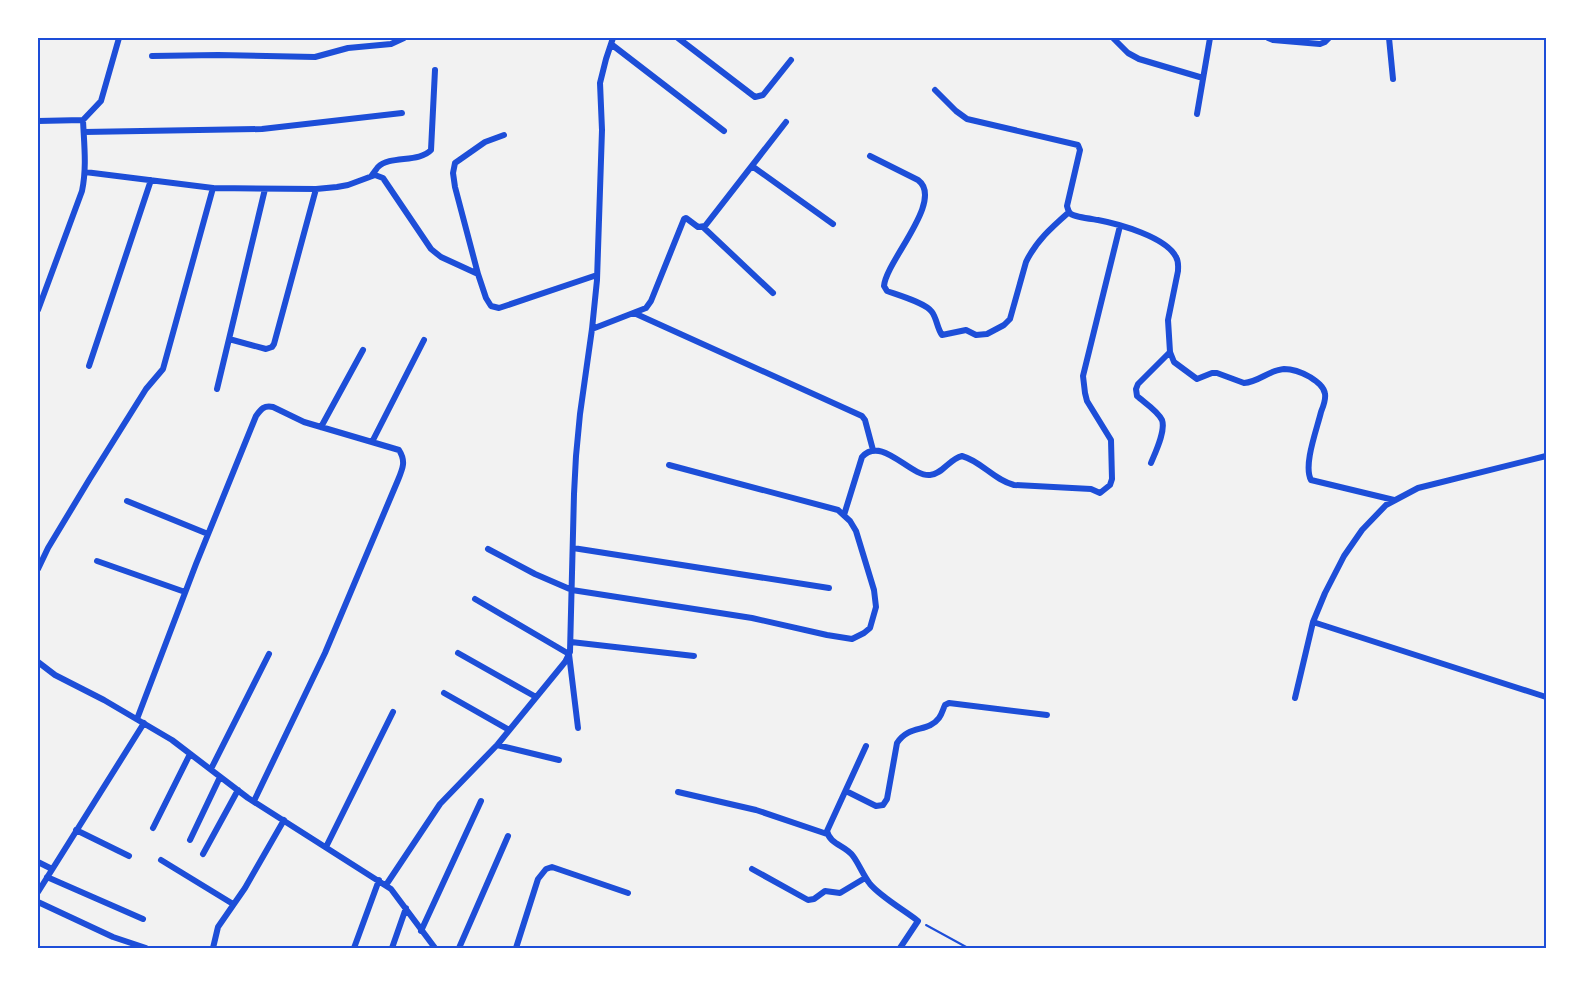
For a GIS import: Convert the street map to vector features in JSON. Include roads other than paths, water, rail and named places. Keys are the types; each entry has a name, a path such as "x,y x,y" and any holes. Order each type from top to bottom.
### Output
{"street":[{"path":"38,121 83,120 101,101 119,38"},
{"path":"152,56 315,57 348,48 392,44 404,38"},
{"path":"678,38 755,97 763,95 791,60"},
{"path":"1113,38 1139,59 1203,78"},
{"path":"1197,114 1210,38"},
{"path":"1268,38 1320,44 1329,38"},
{"path":"1389,38 1393,79"},
{"path":"578,728 569,654 574,494 580,414 597,275 602,130 600,83 612,41 724,131"},
{"path":"372,176 384,163 426,155 431,150 435,70"},
{"path":"935,90 956,111 967,118 1078,145 1080,150 1067,206 1069,212 1144,234 1167,246 1176,257 1178,271 1168,321 1170,352 1174,362 1197,379 1217,373 1244,383 1273,371 1288,369 1314,379 1321,386 1325,395 1312,445 1308,472 1311,480 1394,500"},
{"path":"84,132 262,129 402,113"},
{"path":"38,310 82,190 85,172 83,120"},
{"path":"703,227 786,122"},
{"path":"504,135 485,142 453,166 455,187 488,303 499,308 597,275"},
{"path":"870,156 918,180 926,189 926,197 918,219 886,275 884,286 887,291 928,308 934,315 942,335 966,330 981,335 987,334 1008,322 1030,254 1047,232 1069,212"},
{"path":"752,166 833,224"},
{"path":"85,172 213,188 265,189 315,189 348,185 372,176 379,176 383,178 435,253 478,274"},
{"path":"89,366 151,180"},
{"path":"38,569 88,480 146,389 163,369 213,188"},
{"path":"217,389 265,189"},
{"path":"229,339 266,349 274,344 315,189"},
{"path":"592,329 646,308 686,218 698,227 703,227 773,293"},
{"path":"844,514 862,457 873,450 890,456 924,475 936,474 953,459 962,456 972,460 1006,483 1014,485 1091,489 1100,493 1110,485 1112,479 1109,435 1087,401 1083,376 1120,226"},
{"path":"634,313 862,416 866,420 873,450"},
{"path":"372,442 424,340"},
{"path":"321,427 363,350"},
{"path":"1151,463 1163,430 1162,420 1137,396 1136,388 1170,352"},
{"path":"137,719 208,534 260,410 268,406 273,407 304,422 399,450 404,457 402,470 325,653 254,801"},
{"path":"1295,698 1314,622 1325,593 1344,556 1362,530 1386,505 1418,488 1546,456"},
{"path":"488,549 535,574 572,590 752,618 852,639 870,628 876,608 874,590 856,531 844,514 838,510 669,465"},
{"path":"127,501 208,534"},
{"path":"573,548 830,588"},
{"path":"97,561 185,592"},
{"path":"475,599 569,654"},
{"path":"1314,622 1546,697"},
{"path":"571,642 694,656"},
{"path":"458,653 536,697"},
{"path":"211,770 270,654"},
{"path":"386,885 440,804 497,745 569,654"},
{"path":"38,662 55,675 172,740 254,801 386,885 398,897 435,948"},
{"path":"444,693 509,730"},
{"path":"846,791 876,806 883,805 887,799 897,743 902,735 935,722 945,705 949,703 1047,715"},
{"path":"326,847 393,712"},
{"path":"38,892 144,723"},
{"path":"497,745 559,760"},
{"path":"827,834 866,746"},
{"path":"153,828 190,754"},
{"path":"190,840 220,777"},
{"path":"203,854 238,790"},
{"path":"678,792 756,810 827,834 832,841 853,855 865,878 874,889 918,921 900,948"},
{"path":"421,931 481,801"},
{"path":"213,948 218,927 245,888 284,820"},
{"path":"76,830 129,856"},
{"path":"459,948 508,836"},
{"path":"161,860 233,904"},
{"path":"38,862 52,869"},
{"path":"516,948 538,879 546,869 552,867 628,893"},
{"path":"752,869 808,900 825,891 837,893 845,891 865,878"},
{"path":"47,877 143,919"},
{"path":"354,948 379,880"},
{"path":"38,902 112,937 146,948"},
{"path":"392,948 406,908"}]}
